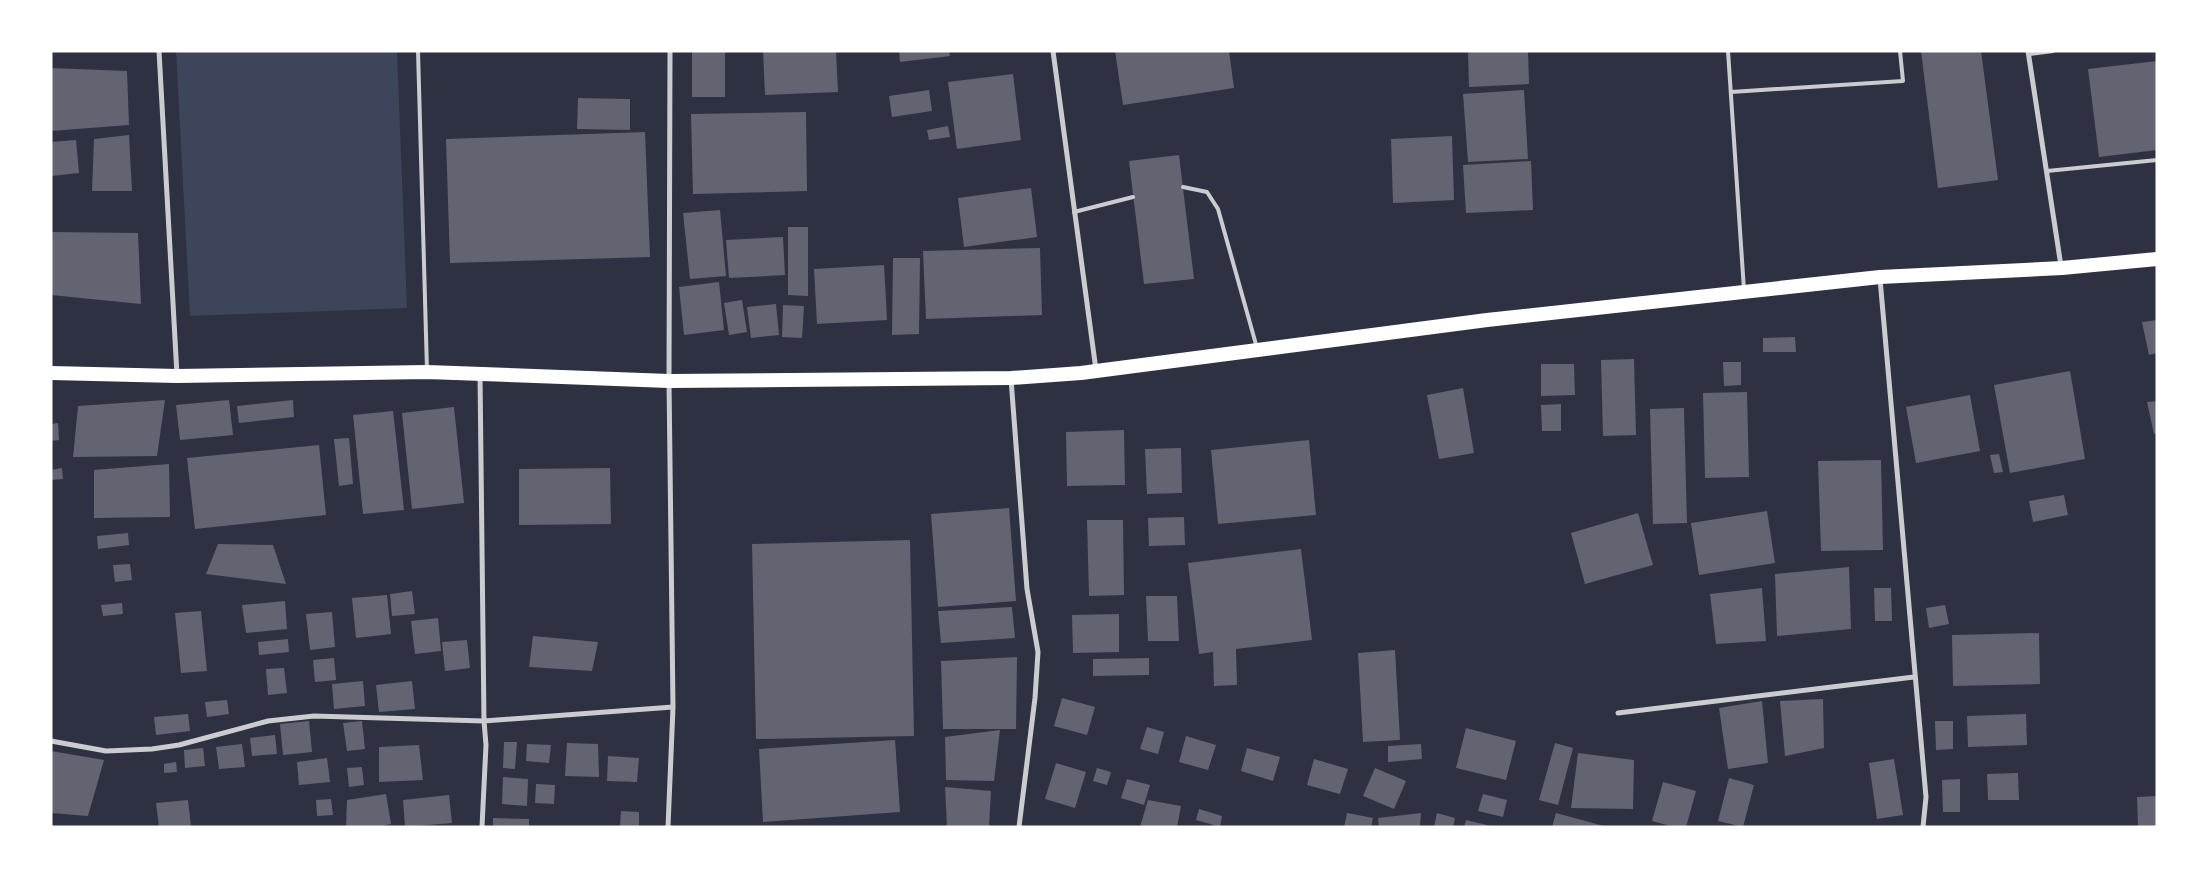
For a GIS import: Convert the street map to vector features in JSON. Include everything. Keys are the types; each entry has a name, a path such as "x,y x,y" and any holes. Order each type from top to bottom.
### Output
{"highway":[{"path":"51,373 177,376 427,372 669,382 1011,378 1096,371 1488,320 1880,277 2062,268 2157,259"}],"street":[{"path":"159,51 177,376"},
{"path":"668,827 673,707 669,382 670,51"},
{"path":"1053,51 1096,371"},
{"path":"2029,53 2062,268"},
{"path":"1880,277 1926,797 1923,827"},
{"path":"480,375 484,721 486,745 482,827"},
{"path":"1011,378 1027,589 1038,652 1019,827"},
{"path":"1618,713 1914,677"},
{"path":"51,741 106,751 152,749 268,721 314,716 484,721 673,707"}],"lane":[{"path":"418,51 427,372"},
{"path":"1728,51 1744,292"},
{"path":"1731,92 1903,81 1900,51"},
{"path":"2029,53 2053,51"},
{"path":"2047,171 2157,160"},
{"path":"1183,187 1207,192 1218,209 1257,350"},
{"path":"1074,212 1133,198"}],"shaded area":[{"path":"176,51 397,51 407,308 190,316"}],"building":[{"path":"692,51 725,51 725,97 692,97"},
{"path":"763,51 836,51 838,92 765,95"},
{"path":"899,51 949,51 950,56 900,62"},
{"path":"1115,51 1229,51 1234,88 1123,105"},
{"path":"1468,51 1528,51 1529,84 1469,87"},
{"path":"1921,51 1981,51 1998,180 1938,188"},
{"path":"2157,61 2157,150 2099,157 2088,69"},
{"path":"51,68 127,71 129,125 51,131"},
{"path":"1013,74 1021,140 957,149 948,82"},
{"path":"929,90 932,111 892,117 889,96"},
{"path":"1524,90 1528,159 1468,162 1463,94"},
{"path":"578,98 630,99 630,130 577,129"},
{"path":"806,112 807,191 693,194 691,114"},
{"path":"948,126 950,137 929,140 927,130"},
{"path":"645,132 650,257 450,263 446,139"},
{"path":"129,135 132,191 92,191 94,139"},
{"path":"1452,136 1454,200 1393,203 1391,139"},
{"path":"76,140 79,173 51,176 51,142"},
{"path":"1179,155 1194,279 1144,284 1129,161"},
{"path":"1531,161 1533,210 1466,213 1463,165"},
{"path":"1031,188 1037,237 964,247 958,198"},
{"path":"720,210 726,276 690,279 683,213"},
{"path":"788,227 808,227 808,296 788,295"},
{"path":"51,232 138,233 141,304 51,295"},
{"path":"783,237 785,275 729,278 726,240"},
{"path":"1040,248 1042,315 926,319 923,251"},
{"path":"893,258 920,258 919,334 892,335"},
{"path":"884,265 887,320 817,324 814,269"},
{"path":"719,282 724,330 684,335 679,287"},
{"path":"742,300 747,332 729,335 724,303"},
{"path":"776,304 779,335 751,338 747,307"},
{"path":"783,305 804,306 802,338 782,337"},
{"path":"2157,320 2157,353 2149,355 2142,322"},
{"path":"1795,337 1796,352 1763,352 1763,338"},
{"path":"1634,359 1636,435 1603,436 1601,360"},
{"path":"1723,362 1741,362 1741,385 1724,386"},
{"path":"1541,364 1574,364 1575,395 1541,396"},
{"path":"2070,371 2085,459 2010,473 1994,385"},
{"path":"1463,388 1474,453 1439,459 1427,395"},
{"path":"1747,392 1749,477 1705,478 1703,393"},
{"path":"1970,395 1980,451 1916,463 1906,407"},
{"path":"165,400 157,456 73,457 78,406"},
{"path":"229,400 233,435 180,440 176,405"},
{"path":"293,400 294,417 239,423 237,406"},
{"path":"2157,401 2157,433 2154,434 2147,402"},
{"path":"1561,404 1561,431 1542,431 1541,405"},
{"path":"454,407 464,503 412,509 402,413"},
{"path":"1684,408 1687,523 1653,524 1650,409"},
{"path":"393,411 404,510 363,514 353,415"},
{"path":"58,423 59,440 51,441 51,424"},
{"path":"1124,430 1125,485 1067,486 1066,432"},
{"path":"349,438 353,484 339,486 334,439"},
{"path":"1309,440 1316,515 1218,524 1211,450"},
{"path":"319,445 326,515 195,529 187,458"},
{"path":"1181,448 1182,493 1147,494 1145,449"},
{"path":"1999,454 2003,472 1994,473 1990,455"},
{"path":"1881,460 1883,550 1821,551 1818,461"},
{"path":"169,464 170,517 94,518 94,470"},
{"path":"62,468 63,479 51,480 51,470"},
{"path":"610,468 611,524 519,525 519,469"},
{"path":"2064,495 2068,515 2033,522 2029,501"},
{"path":"1009,508 1016,601 938,607 931,514"},
{"path":"1767,511 1775,563 1699,575 1691,523"},
{"path":"1638,513 1653,565 1585,584 1571,533"},
{"path":"1184,517 1185,545 1149,546 1148,518"},
{"path":"1087,520 1123,520 1124,595 1089,596"},
{"path":"128,533 129,545 98,549 97,536"},
{"path":"910,540 914,736 756,739 752,544"},
{"path":"218,544 273,545 286,584 206,574"},
{"path":"1301,549 1312,640 1236,649 1237,685 1214,686 1213,652 1199,654 1188,563"},
{"path":"130,564 132,580 115,582 113,565"},
{"path":"1849,567 1851,629 1777,636 1775,574"},
{"path":"1762,588 1766,641 1716,644 1710,594"},
{"path":"1874,588 1891,588 1892,621 1875,621"},
{"path":"412,591 415,614 392,616 390,594"},
{"path":"387,595 391,634 356,638 352,598"},
{"path":"1146,596 1177,596 1179,641 1148,641"},
{"path":"285,601 287,629 246,633 242,605"},
{"path":"122,603 123,614 103,616 101,605"},
{"path":"1945,605 1949,624 1929,628 1926,608"},
{"path":"1012,607 1015,638 941,643 938,611"},
{"path":"201,611 207,671 181,673 175,613"},
{"path":"332,612 335,647 310,650 306,614"},
{"path":"1119,614 1119,652 1073,653 1072,615"},
{"path":"438,618 441,651 415,654 411,621"},
{"path":"2039,633 2040,684 1953,686 1952,635"},
{"path":"533,636 598,642 592,671 529,667"},
{"path":"288,639 289,652 259,655 258,642"},
{"path":"467,640 470,668 445,671 442,642"},
{"path":"1395,650 1400,740 1363,742 1358,653"},
{"path":"1017,657 1016,729 943,729 941,661"},
{"path":"334,658 336,680 315,682 313,660"},
{"path":"1149,658 1149,675 1093,676 1093,659"},
{"path":"284,668 287,693 268,695 266,669"},
{"path":"363,681 365,706 334,709 332,684"},
{"path":"412,681 415,709 379,712 376,685"},
{"path":"1062,698 1095,707 1087,735 1054,726"},
{"path":"1823,699 1824,748 1785,756 1780,701"},
{"path":"227,700 229,714 207,717 205,702"},
{"path":"1762,701 1768,763 1728,769 1719,708"},
{"path":"188,714 190,731 156,735 154,717"},
{"path":"2026,714 2027,745 1968,747 1967,716"},
{"path":"309,721 312,752 283,755 280,724"},
{"path":"362,721 365,749 347,751 343,723"},
{"path":"1935,721 1953,721 1953,749 1936,750"},
{"path":"1147,727 1164,732 1158,754 1140,749"},
{"path":"1466,728 1516,741 1506,780 1456,768"},
{"path":"1000,730 994,781 946,780 945,737"},
{"path":"275,735 277,754 252,756 250,738"},
{"path":"1186,736 1216,745 1208,770 1179,762"},
{"path":"895,740 900,812 763,822 759,749"},
{"path":"504,742 517,742 515,769 503,768"},
{"path":"567,743 598,744 599,777 565,776"},
{"path":"1555,743 1573,748 1558,805 1539,800"},
{"path":"242,744 245,767 219,769 216,747"},
{"path":"527,744 551,745 549,763 526,761"},
{"path":"1421,744 1422,759 1388,762 1388,746"},
{"path":"419,745 423,780 379,782 379,747"},
{"path":"203,748 205,766 185,768 184,750"},
{"path":"1247,748 1280,757 1273,781 1241,771"},
{"path":"51,751 104,760 88,816 51,813"},
{"path":"1578,753 1634,760 1633,809 1571,808"},
{"path":"608,756 639,758 637,782 607,781"},
{"path":"327,758 330,782 299,785 297,762"},
{"path":"1314,759 1348,769 1340,794 1307,785"},
{"path":"1894,759 1903,815 1877,819 1869,763"},
{"path":"176,762 177,772 164,773 164,764"},
{"path":"1056,763 1086,772 1075,808 1045,799"},
{"path":"362,767 364,785 349,787 347,768"},
{"path":"1097,768 1111,772 1107,785 1093,781"},
{"path":"1375,768 1406,781 1394,809 1363,796"},
{"path":"2018,773 2019,800 1988,800 1987,774"},
{"path":"503,777 528,779 527,806 502,804"},
{"path":"1729,778 1754,785 1743,827 1718,821"},
{"path":"1127,779 1150,785 1144,805 1121,798"},
{"path":"1960,779 1960,812 1943,812 1942,780"},
{"path":"1663,782 1696,791 1686,827 1674,827 1652,821"},
{"path":"536,784 555,785 554,804 535,803"},
{"path":"945,787 991,791 989,827 947,827"},
{"path":"386,794 391,824 378,827 346,827 347,800"},
{"path":"1483,794 1507,800 1503,817 1478,811"},
{"path":"449,795 452,823 405,827 403,800"},
{"path":"2157,796 2157,827 2138,827 2137,797"},
{"path":"331,799 333,815 317,816 316,800"},
{"path":"188,800 191,827 159,827 156,803"},
{"path":"1148,800 1181,806 1177,827 1140,827"},
{"path":"1199,809 1222,816 1220,827 1196,820"},
{"path":"621,811 639,812 639,827 620,827"},
{"path":"1347,813 1373,818 1371,827 1344,827"},
{"path":"1421,813 1420,827 1379,827 1378,818"},
{"path":"1437,813 1455,818 1453,827 1434,827"},
{"path":"1556,813 1604,826 1604,827 1552,827"},
{"path":"493,818 529,819 529,827 493,827"},
{"path":"1466,820 1491,826 1491,827 1464,827"}]}
